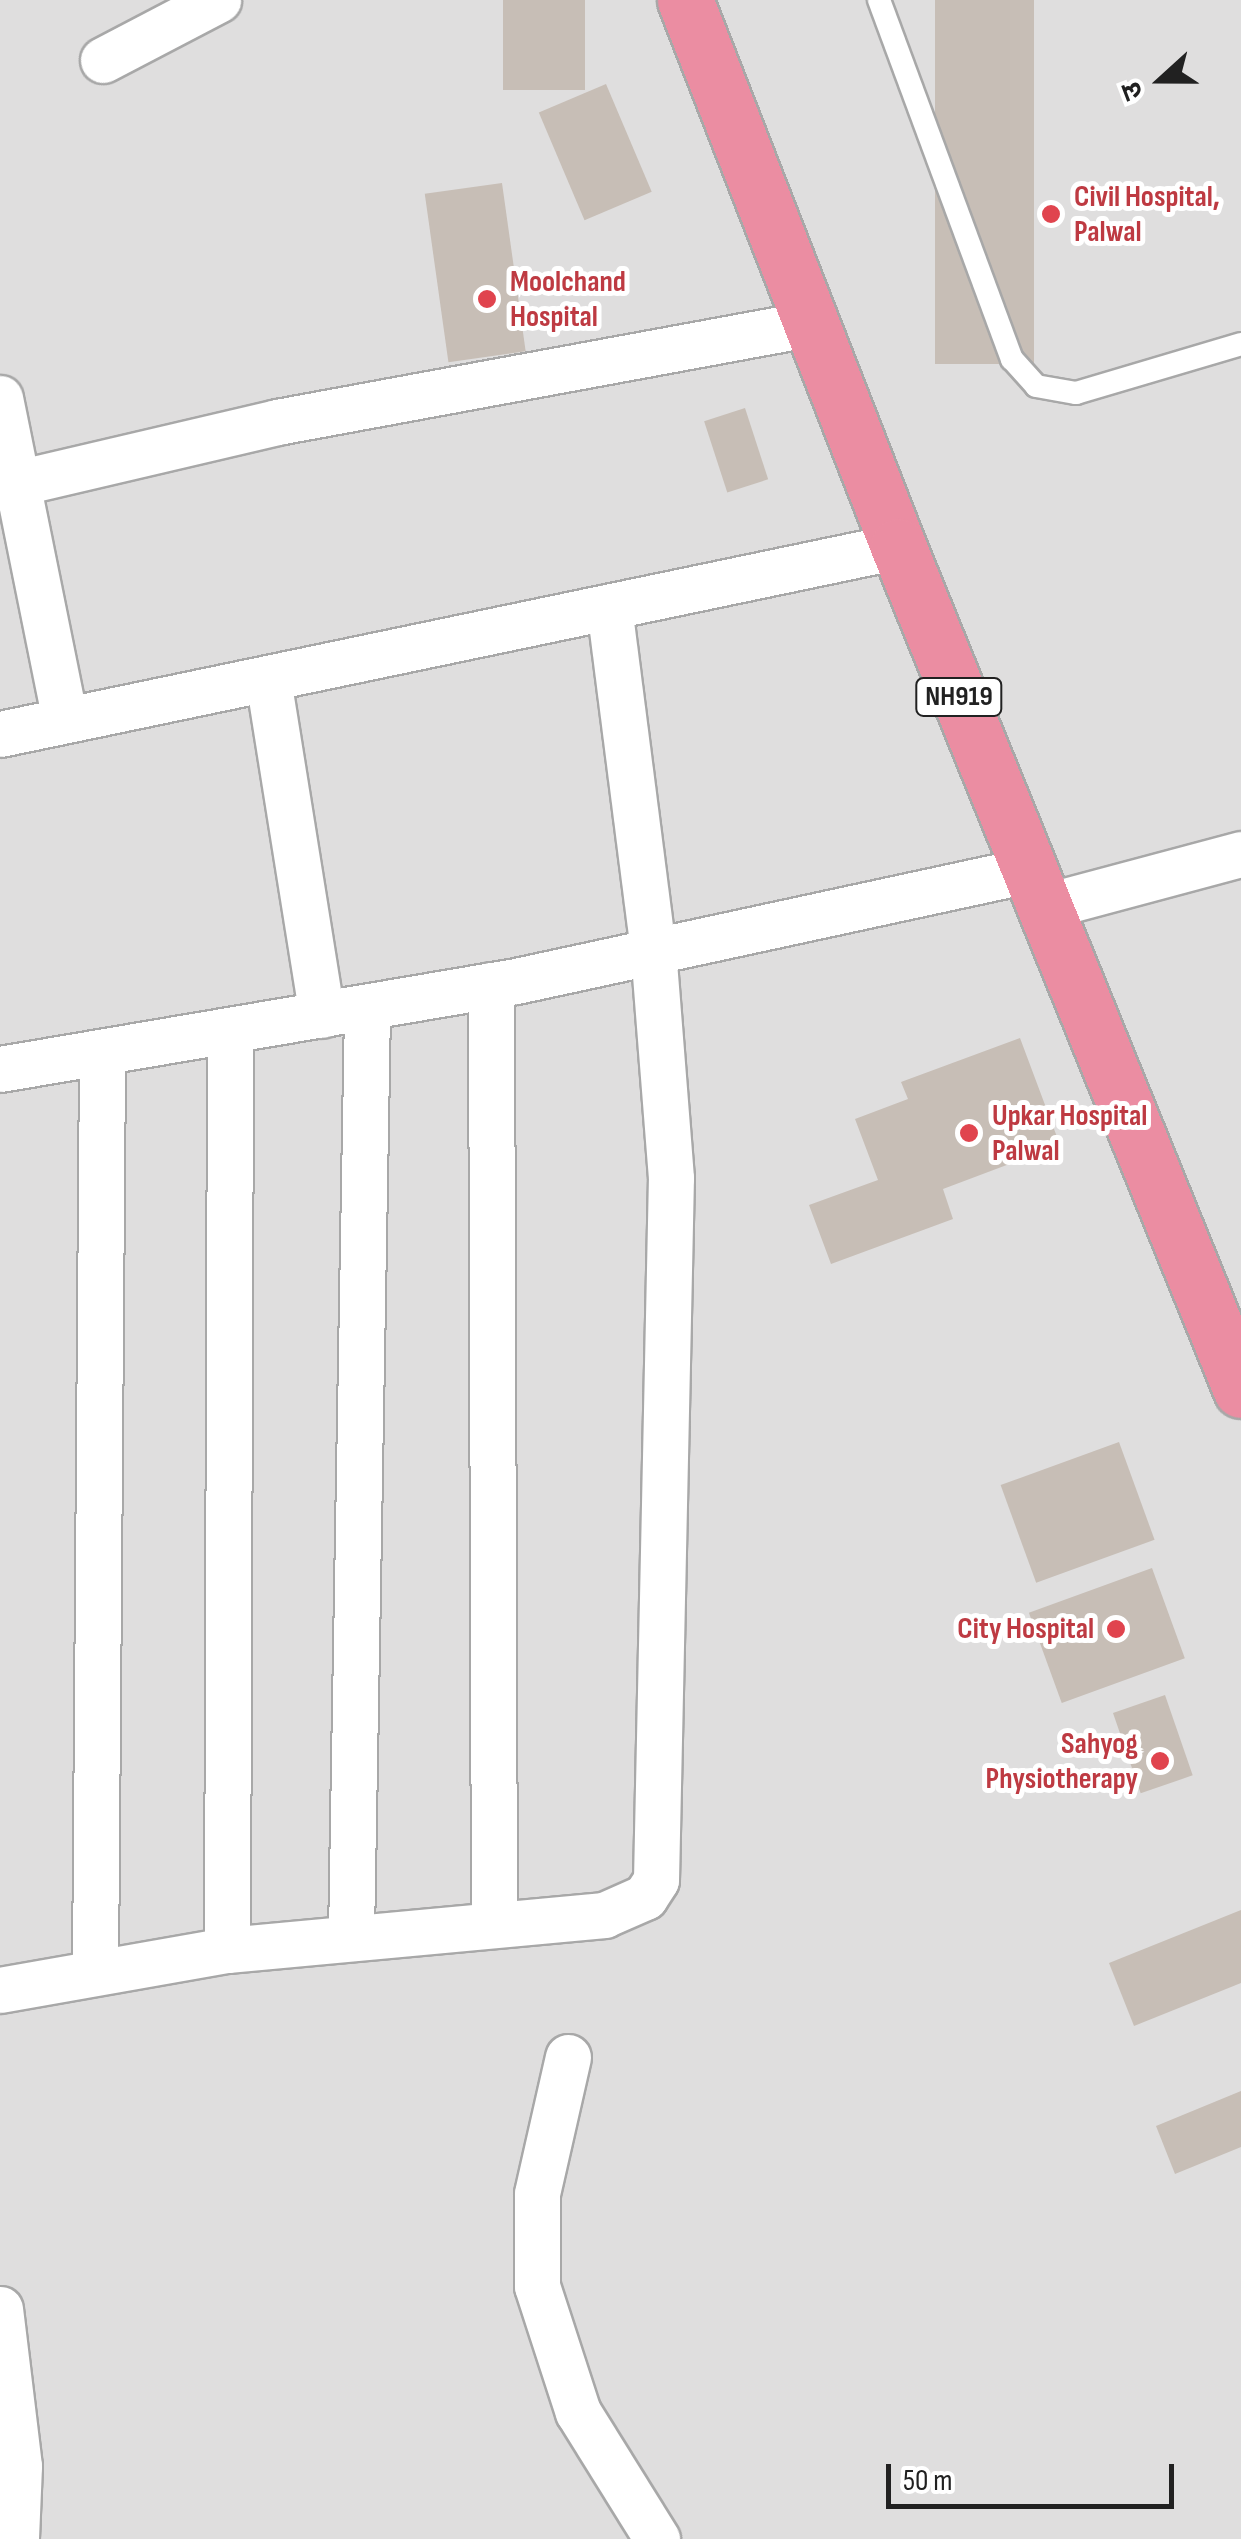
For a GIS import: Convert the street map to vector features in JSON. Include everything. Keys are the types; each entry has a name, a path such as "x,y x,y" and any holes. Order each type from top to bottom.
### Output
{"highway":[{"name":"NH919","path":"685,0 898,546 1241,1390"}],"street":[{"path":"103,60 218,0"},
{"path":"9,485 276,422 813,324"},
{"path":"0,398 9,485 65,720"},
{"path":"0,734 898,546"},
{"path":"0,1990 227,1950 604,1916 630,1906 656,1880 660,1857 671,1178 653,950 609,607"},
{"path":"268,678 322,1015"},
{"path":"0,1069 491,986 653,950 1241,854"},
{"path":"491,986 494,1924"},
{"path":"351,1936 367,1007"},
{"path":"227,1950 230,1030"},
{"path":"96,1971 102,1052"},
{"path":"568,2057 537,2194 537,2286 578,2412 657,2539"},
{"path":"0,2309 19,2466 16,2539"}],"lane":[{"path":"880,0 1012,359 1036,386 1076,392 1241,344"}],"shaded area":[{"path":"0,0 1241,0 1241,2539 0,2539"}],"building":[{"path":"503,0 585,0 585,90 503,90"},
{"path":"935,0 1034,0 1034,364 935,364"},
{"path":"606,84 652,192 585,220 539,113"},
{"path":"502,183 526,351 448,362 425,194"},
{"path":"745,408 768,479 727,493 704,421"},
{"path":"1020,1038 1060,1145 943,1189 953,1219 831,1264 809,1205 878,1180 855,1119 908,1099 901,1082"},
{"path":"1119,1442 1155,1540 1036,1583 1001,1485"},
{"path":"1152,1568 1185,1658 1062,1703 1029,1613"},
{"path":"1165,1695 1193,1775 1141,1793 1113,1713"},
{"path":"1241,1910 1241,1983 1134,2026 1109,1963"},
{"path":"1241,2091 1241,2147 1175,2174 1156,2126"}],"place":[{"name":"Civil Hospital, Palwal","path":"1051,214"},
{"name":"Moolchand Hospital","path":"487,299"},
{"name":"Upkar Hospital Palwal","path":"969,1133"},
{"name":"City Hospital","path":"1116,1629"},
{"name":"Sahyog Physiotherapy","path":"1160,1761"}]}
